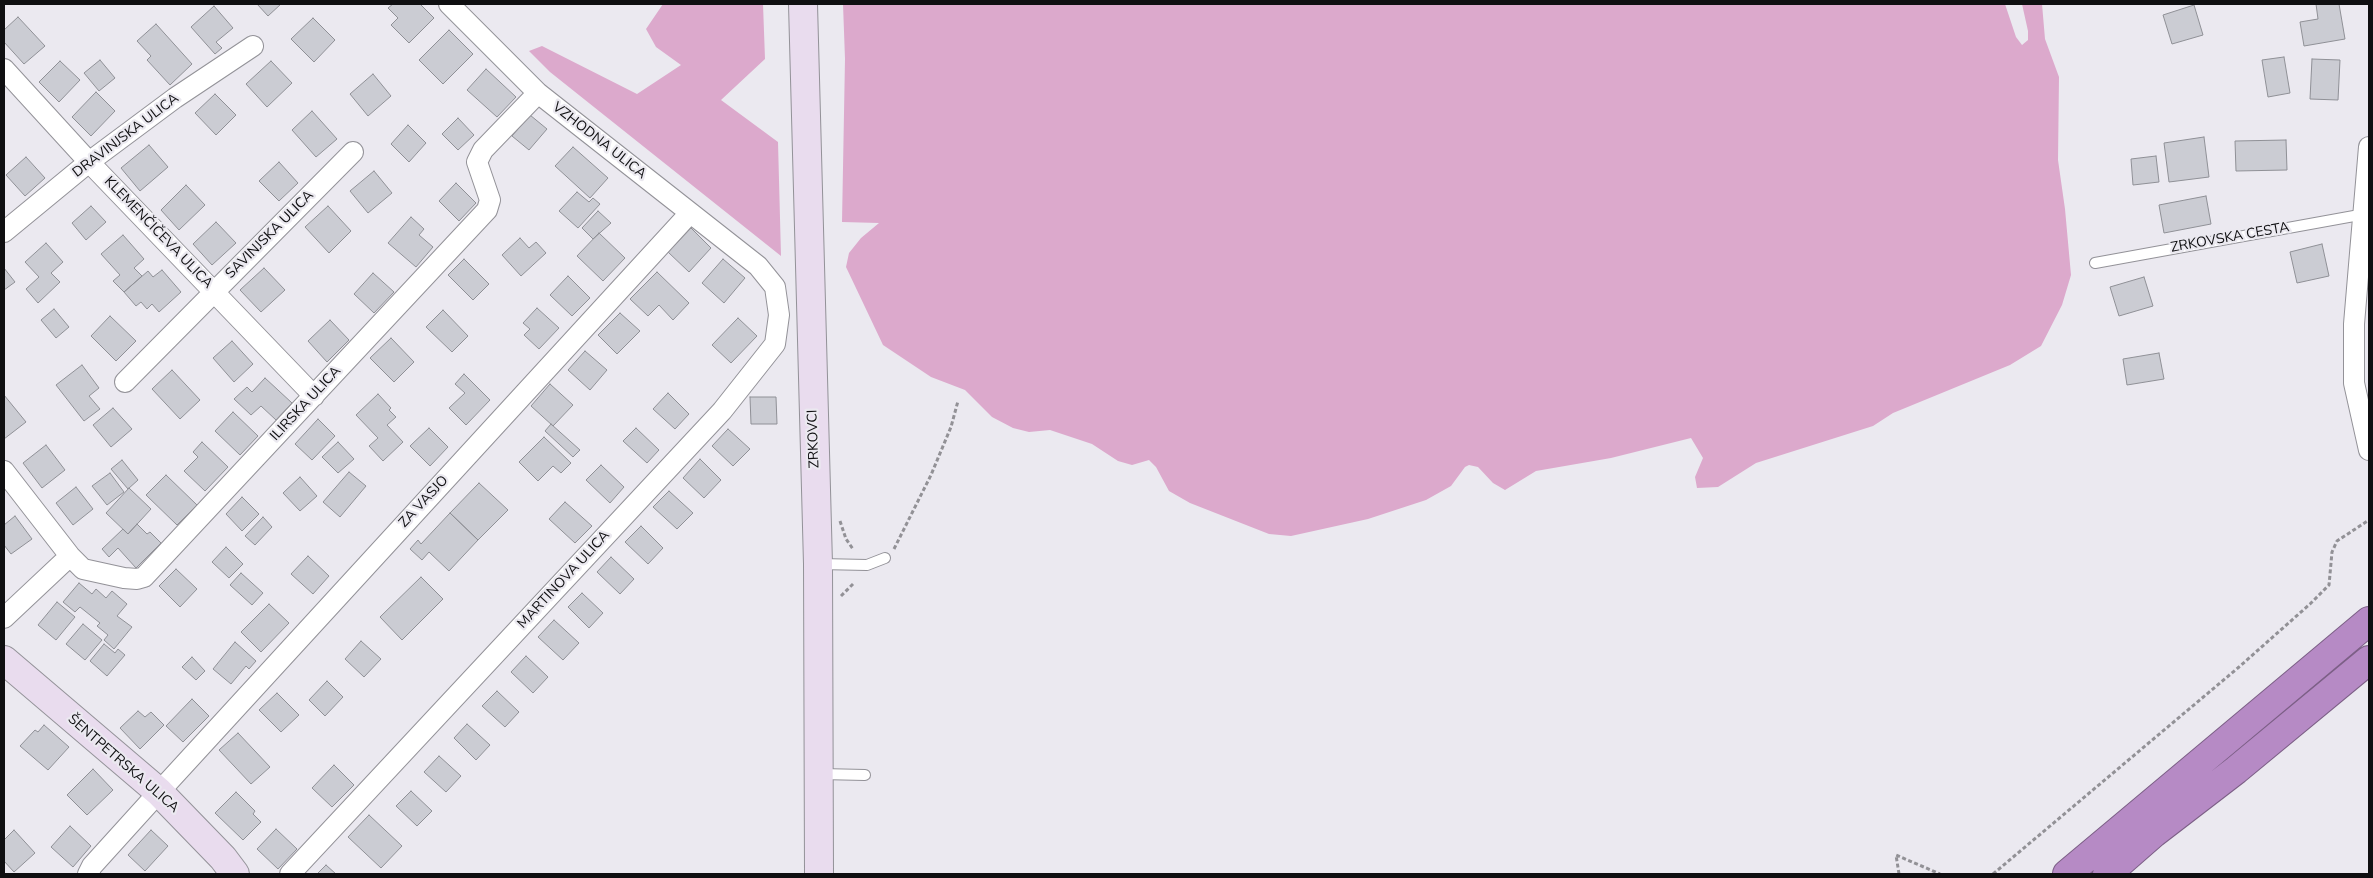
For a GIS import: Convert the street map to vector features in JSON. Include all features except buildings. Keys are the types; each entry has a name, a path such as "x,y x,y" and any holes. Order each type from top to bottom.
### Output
{"highway":[{"path":"2067,874 2369,622"},
{"path":"2107,874 2154,833 2236,770 2369,660"}],"street":[{"name":"VZHODNA ULICA","path":"449,4 538,93 758,266"},
{"name":"ZRKOVCI","path":"803,4 818,564 817,774 819,874"},
{"name":"DRAVINJSKA ULICA","path":"4,232 89,162 175,98 253,46"},
{"name":"KLEMENČIČEVA ULICA","path":"4,69 89,162 314,396"},
{"name":"ILIRSKA ULICA","path":"70,556 84,569 124,578 137,579 144,577 486,210 490,200 477,162 483,150 538,93"},
{"path":"2369,147 2365,214 2354,324 2354,383 2369,450"},
{"name":"SAVINJSKA ULICA","path":"125,382 353,152"},
{"name":"ZA VASJO","path":"88,874 92,866 159,792 690,213"},
{"name":"MARTINOVA ULICA","path":"290,874 722,411 761,365 775,344 780,315 774,287 758,266"},
{"path":"4,471 70,556 4,618"},
{"name":"ŠENTPETRSKA ULICA","path":"4,660 159,792 235,874"}],"lane":[{"name":"ZRKOVSKA CESTA","path":"2095,263 2365,214"},
{"path":"818,564 867,565 885,558"},
{"path":"817,774 865,775"}],"path":[{"path":"885,558 898,545 931,475 951,427 958,401"},
{"path":"1994,874 2239,667 2310,604 2329,585 2332,552 2336,541 2369,520"},
{"path":"1899,874 1896,855 1940,874"}],"shaded area":[{"path":"663,4 763,4 765,59 721,100 778,142 781,256 550,72 529,51 542,46 637,94 681,65 656,47 646,29"},
{"path":"843,4 2005,4 2016,37 2022,45 2028,40 2028,31 2022,4 2042,4 2045,39 2059,77 2058,160 2071,275 2062,305 2041,346 2010,365 1893,413 1873,426 1756,463 1718,487 1697,488 1695,477 1703,458 1691,438 1611,458 1536,471 1505,490 1493,483 1478,467 1469,465 1465,467 1451,486 1426,500 1368,519 1291,536 1269,534 1190,503 1169,491 1156,467 1149,460 1132,465 1118,461 1092,444 1050,430 1029,432 1013,428 992,417 965,390 931,377 883,345 846,267 849,253 861,238 879,223 842,222 845,59"}]}
